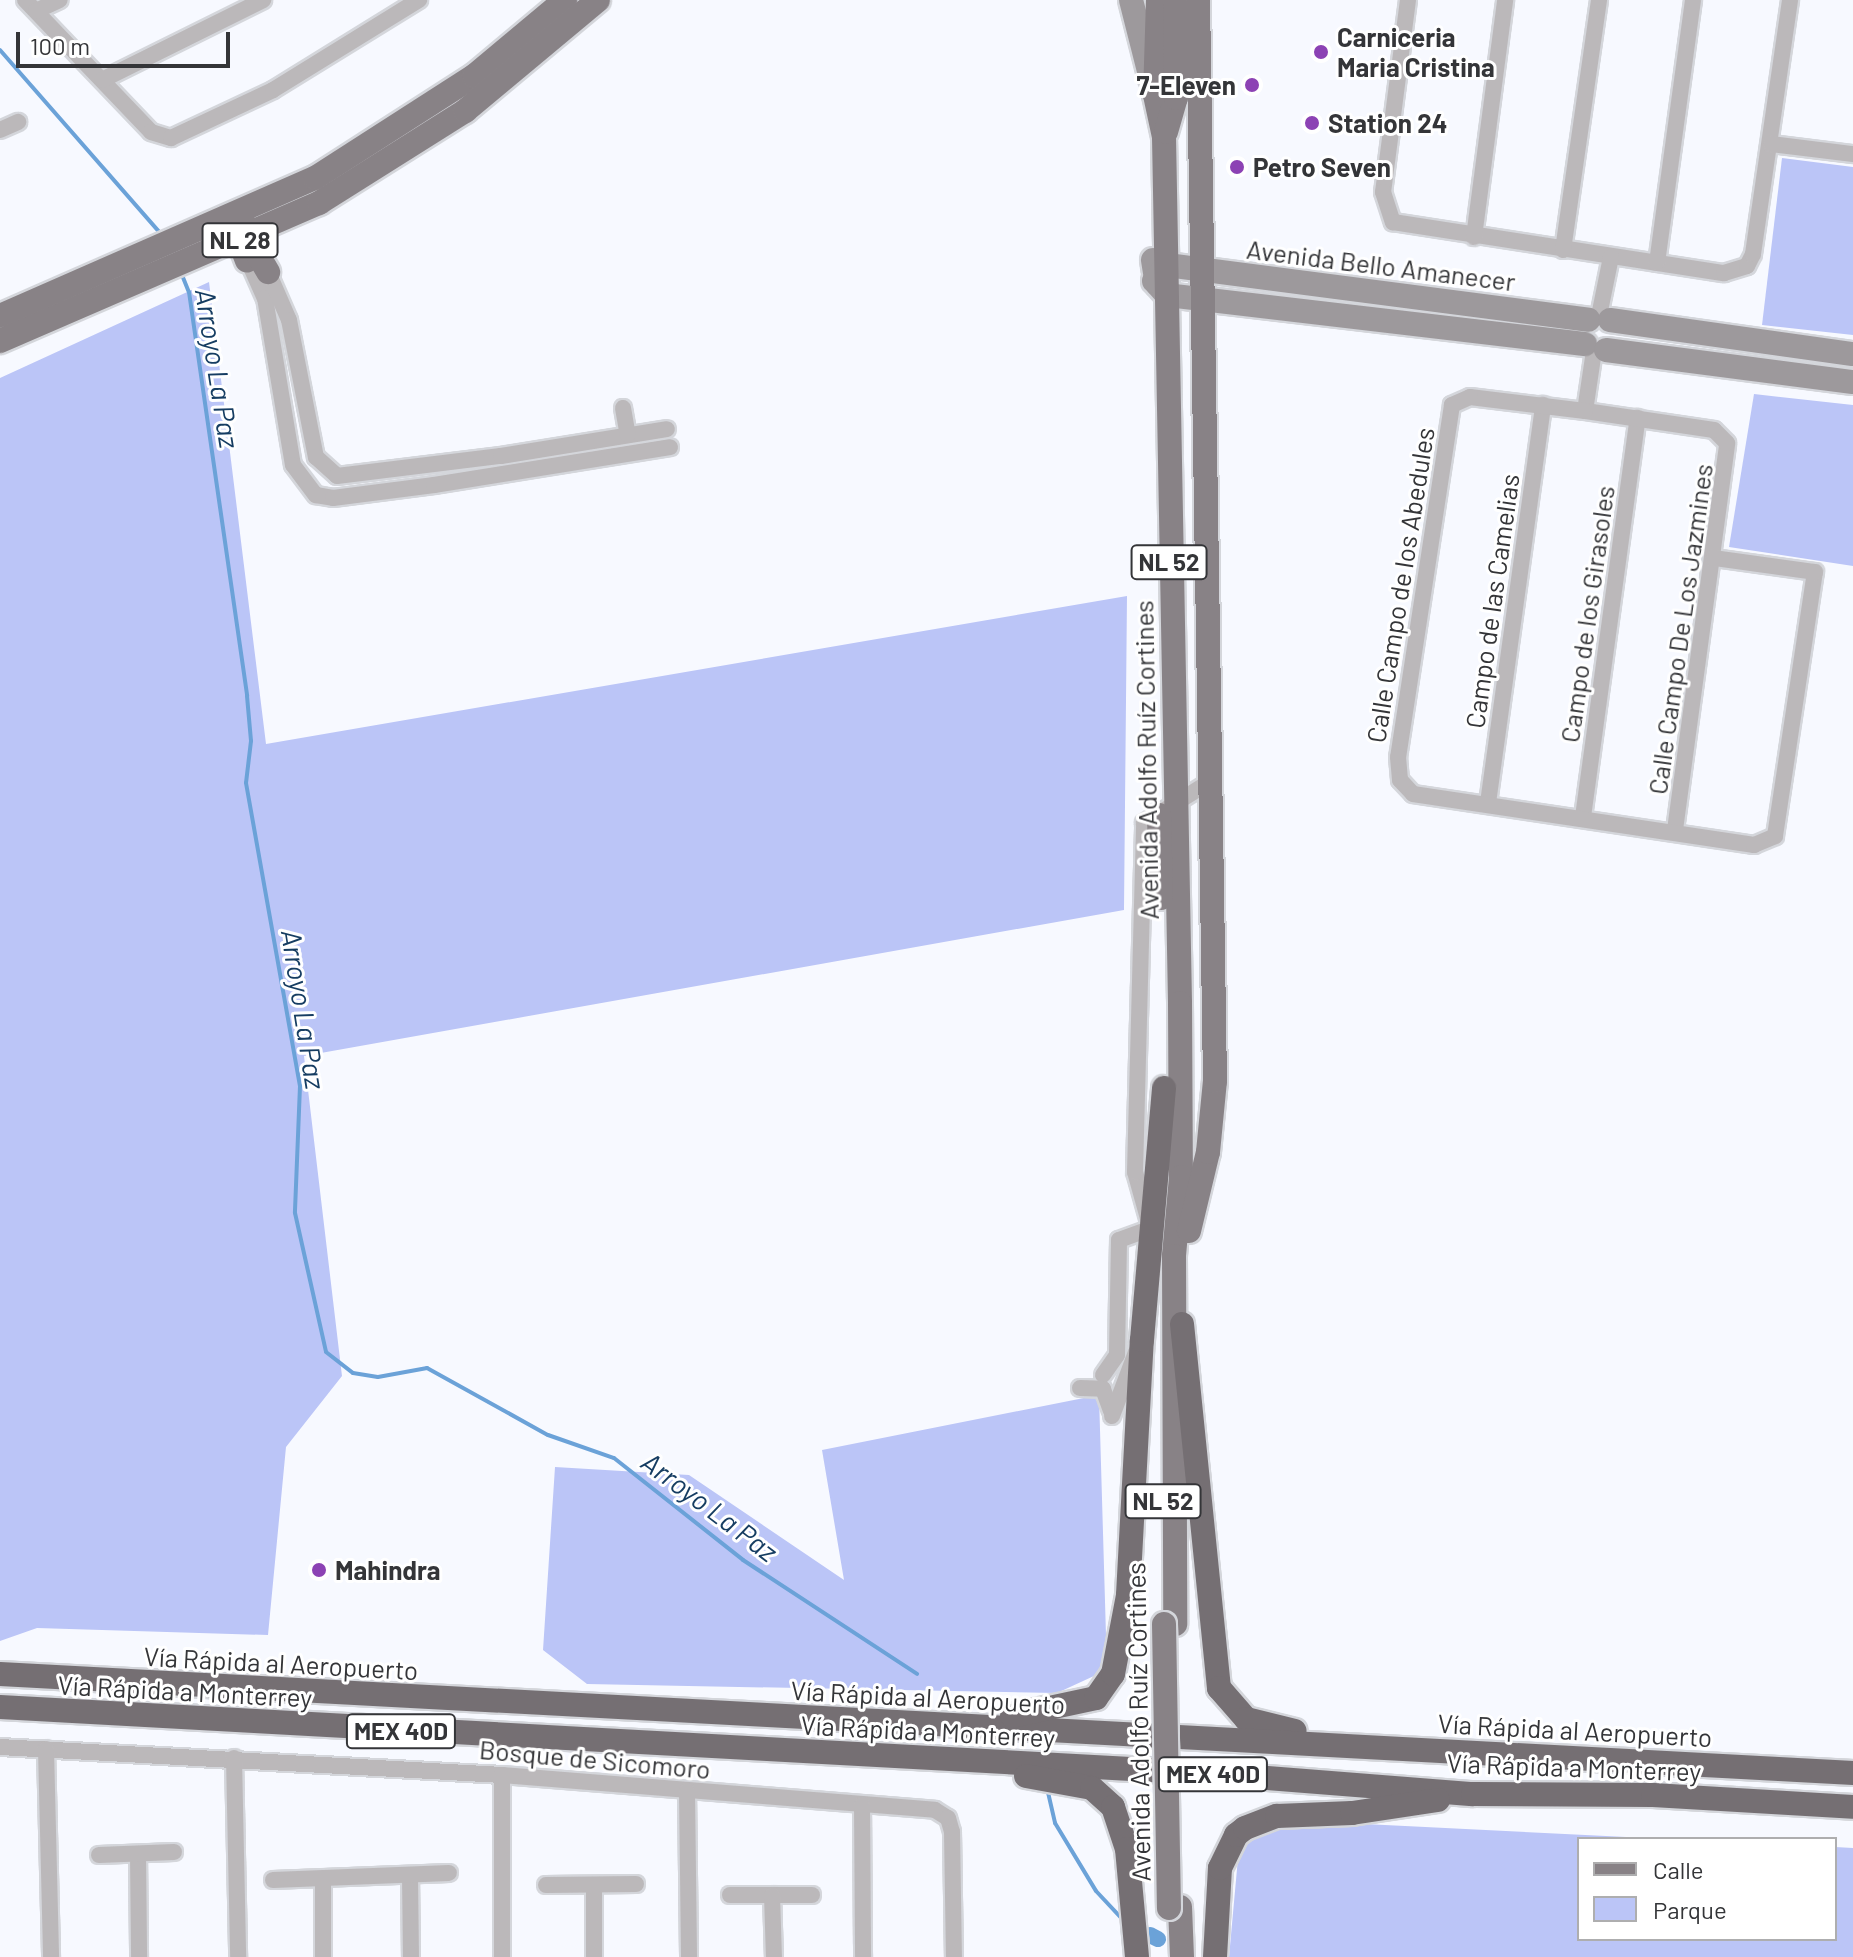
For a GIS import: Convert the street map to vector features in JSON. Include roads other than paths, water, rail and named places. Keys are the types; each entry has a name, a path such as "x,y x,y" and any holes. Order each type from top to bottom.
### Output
{"highway":[{"path":"947,1723 1073,1706 1096,1698 1110,1683 1128,1595 1142,1340 1164,1088"},
{"path":"1182,1324 1219,1688 1246,1719 1298,1732 1322,1745"},
{"name":"Vía Rápida al Aeropuerto","path":"0,1674 1853,1773"},
{"name":"Vía Rápida a Monterrey","path":"0,1707 953,1760 1473,1794 1653,1795 1853,1807"},
{"path":"953,1760 1092,1788 1109,1801 1127,1849 1137,1957"},
{"path":"1215,1957 1220,1868 1236,1835 1245,1828 1277,1816 1352,1813 1473,1794"}],"main road":[{"path":"0,316 175,243 315,178 474,76 565,0"},
{"name":"NL 28","path":"0,341 211,252 249,251 284,219 362,178 465,111 598,0"},
{"path":"1177,1 1205,271 1206,584 1214,921 1212,1117 1190,1227 1182,1324"},
{"name":"Avenida Adolfo Ruíz Cortines","path":"1170,1624 1174,1256 1181,1177 1170,805 1169,547 1158,276 1164,137 1155,95 1177,1"},
{"name":"Avenida Adolfo Ruíz Cortines","path":"1164,137 1176,98 1176,58"},
{"path":"1155,95 1170,805 1187,801 1204,817 1214,921"},
{"path":"249,251 248,223 305,195 315,178"},
{"path":"249,251 269,240 284,219"},
{"path":"175,243 200,243 229,231 249,251"},
{"path":"1169,547 1206,584"},
{"name":"Avenida Adolfo Ruíz Cortines","path":"1170,805 1164,818 1159,854 1164,1006 1175,1908"},
{"path":"1171,1957 1175,1908"},
{"path":"1175,1908 1182,1957"}],"street":[{"path":"30,5 60,0"},
{"path":"102,80 263,0"},
{"path":"30,5 161,137 183,136 273,90 419,0"},
{"name":"NL 52","path":"1131,0 1155,95"},
{"path":"1408,0 1383,192 1393,222 1474,237 1724,273 1747,266 1771,144 1790,0"},
{"path":"1474,237 1505,0"},
{"path":"1563,250 1599,0"},
{"path":"1657,263 1693,0"},
{"name":"NL 52","path":"1176,58 1177,1"},
{"path":"0,130 18,122"},
{"path":"1771,144 1853,154"},
{"path":"249,251 289,320 316,457 337,476 667,429"},
{"path":"249,251 265,298 293,465 316,495 333,498 434,485 670,447"},
{"path":"1585,411 1611,257"},
{"name":"Avenida Bello Amanecer","path":"1158,276 1205,271 1394,297 1853,382"},
{"name":"Avenida Bello Amanecer","path":"1158,276 1204,298 1389,322 1853,354"},
{"path":"1349,317 1351,291"},
{"path":"1389,322 1394,297"},
{"name":"Calle Campo de los Abedules","path":"1488,803 1413,794 1400,780 1398,757 1450,412 1457,400 1543,405"},
{"path":"1543,405 1638,418"},
{"name":"Campo de las Camelias","path":"1488,803 1543,405"},
{"path":"623,408 628,435"},
{"name":"Calle Campo De Los Jazmines","path":"1638,418 1722,435 1729,454 1675,830"},
{"name":"Campo de los Girasoles","path":"1583,817 1638,418"},
{"path":"1488,803 1675,830 1754,845 1775,836 1815,572 1714,558"},
{"path":"1103,1375 1117,1355 1119,1240 1147,1230 1149,1222 1149,1209 1135,1185 1144,823 1211,781"},
{"path":"1080,1388 1103,1389 1112,1416 1142,1340"},
{"name":"Bosque de Sicomoro","path":"0,1747 502,1775 935,1810 948,1818 952,1832 954,1957"},
{"path":"46,1749 51,1957"},
{"path":"234,1758 238,1957"},
{"path":"502,1775 502,1957"},
{"path":"687,1791 689,1957"},
{"path":"862,1805 863,1957"},
{"path":"99,1855 174,1852"},
{"path":"138,1854 139,1957"},
{"path":"273,1880 449,1873"},
{"path":"410,1876 411,1957"},
{"path":"323,1880 323,1957"},
{"path":"546,1885 636,1884"},
{"path":"594,1885 594,1957"},
{"path":"730,1895 812,1895"},
{"path":"772,1895 774,1957"}],"waterway":[{"name":"Arroyo La Paz","path":"0,50 160,233"},
{"name":"Arroyo La Paz","path":"182,275 189,292 247,696 251,741 246,783 300,1086 295,1213 326,1352 353,1373 378,1377 427,1368 548,1435 614,1458 743,1560 917,1674"},
{"name":"Arroyo La Paz","path":"1047,1788 1055,1823 1096,1891 1125,1922"},
{"path":"1150,1935 1158,1939"}],"place":[{"name":"Carniceria Maria Cristina","path":"1321,52"},
{"name":"7-Eleven","path":"1252,85"},
{"name":"Station 24","path":"1312,123"},
{"name":"Petro Seven","path":"1237,167"},
{"name":"Mahindra","path":"319,1570"}]}
